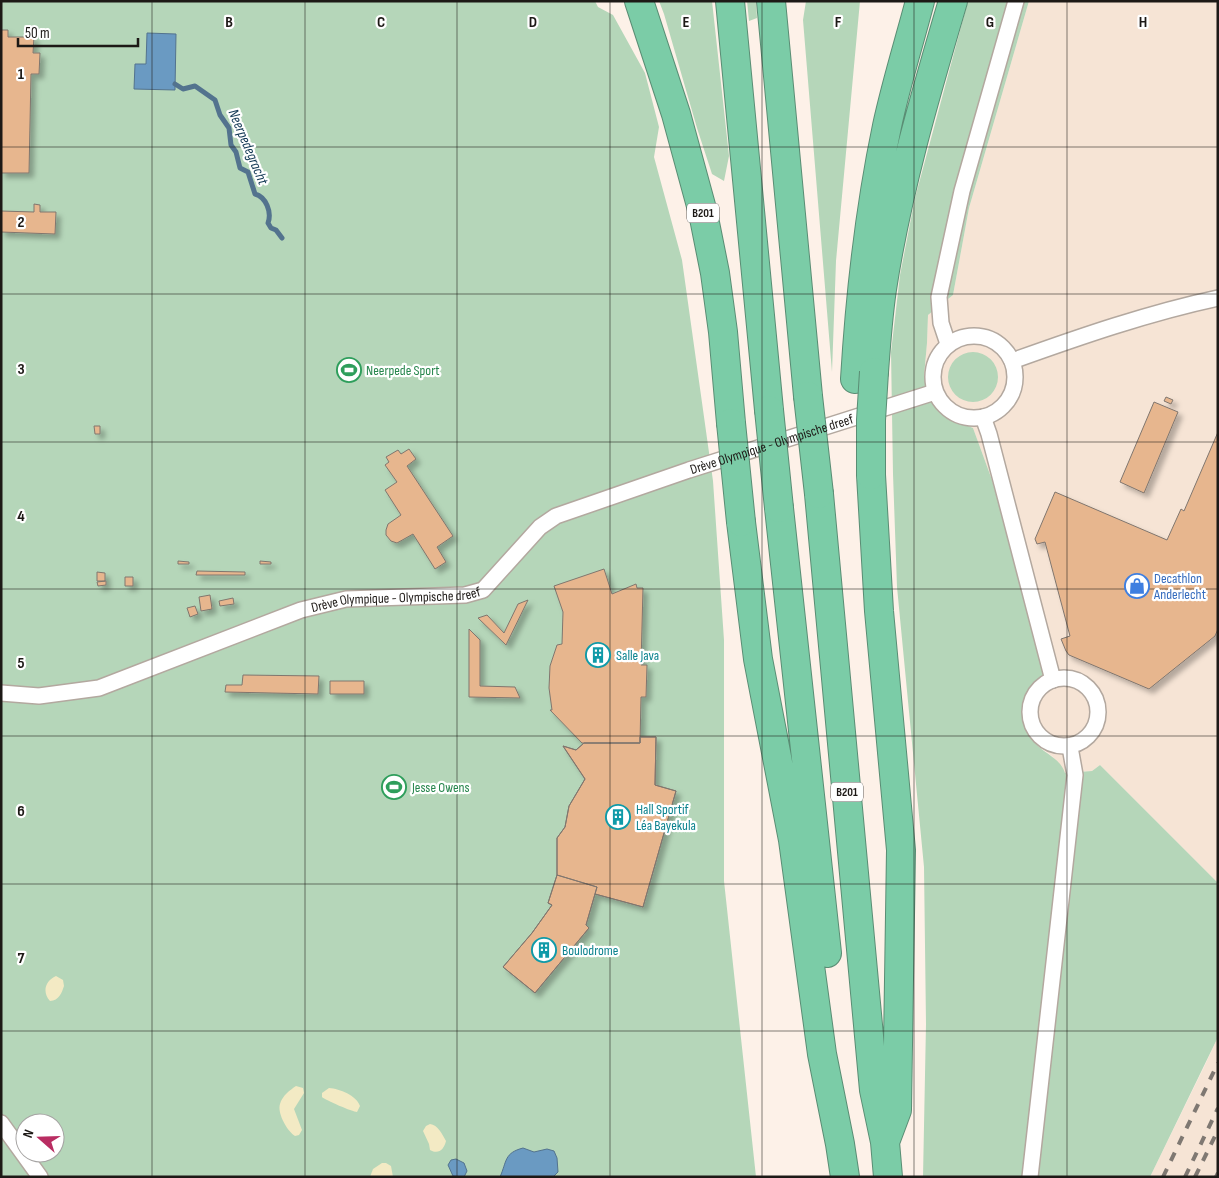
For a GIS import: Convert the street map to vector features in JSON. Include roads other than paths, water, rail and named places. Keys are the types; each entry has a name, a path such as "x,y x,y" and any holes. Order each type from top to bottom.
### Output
{"highway":[{"name":"B201","path":"730,1 769,410 837,1054 840,1144"},
{"name":"B201","path":"771,1 874,1090 885,1142 888,1177"},
{"name":"B201","path":"864,376 858,325 879,170 887,126 920,1"},
{"name":"B201","path":"885,1142 897,1110 899,973 863,614 863,478 853,430 882,291 894,221 915,132 953,1"},
{"name":"B201","path":"641,5 676,114 703,213 715,273 723,332 741,522 758,660 793,840 822,1054 840,1144 844,1177"}],"street":[{"path":"948,344 941,322 939,297 962,191 1016,1"},
{"path":"1012,360 1082,336 1185,305 1218,298"},
{"path":"965,336 983,336 1001,345 1012,360 1015,374 1013,389 1007,402 996,411 983,417 969,418 954,413 943,404 935,392 932,378 934,363 940,352 948,344 965,336"},
{"name":"Drève Olympique - Olympische dreef","path":"1,693 39,696 99,688 301,610 346,599 465,595 482,590 540,527 556,516 683,472 935,392"},
{"path":"983,417 1052,680"},
{"path":"1071,678 1087,686 1097,702 1098,716 1094,731 1077,745 1070,747 1056,746 1042,740 1033,728 1029,714 1032,700 1040,687 1052,680 1071,678"},
{"path":"1030,1177 1075,775 1070,747"},
{"path":"1,1123 40,1177"}],"water":[{"path":"147,33 176,34 175,90 134,89 135,64 146,64"},
{"path":"523,1148 534,1152 547,1149 554,1151 557,1158 558,1172 553,1177 500,1177 509,1155"},
{"path":"456,1159 464,1163 467,1171 464,1177 453,1176 448,1165 451,1160"}],"waterway":[{"name":"Neerpedegracht","path":"175,84 183,89 195,86 215,100 220,115 229,128 231,145 236,152 240,168 248,172 255,194 262,198 269,210 268,223 282,238"}],"railway":[{"path":"1163,1177 1218,1063"},
{"path":"1185,1177 1218,1108"},
{"path":"1195,1177 1218,1130"},
{"path":"1216,1177 1218,1173"}],"place":[{"name":"Neerpede Sport","path":"349,370"},
{"name":"Decathlon Anderlecht","path":"1137,586"},
{"name":"Salle Java","path":"598,655"},
{"name":"Jesse Owens","path":"394,787"},
{"name":"Hall Sportif Léa Bayekula","path":"618,817"},
{"name":"Boulodrome","path":"544,950"}]}
